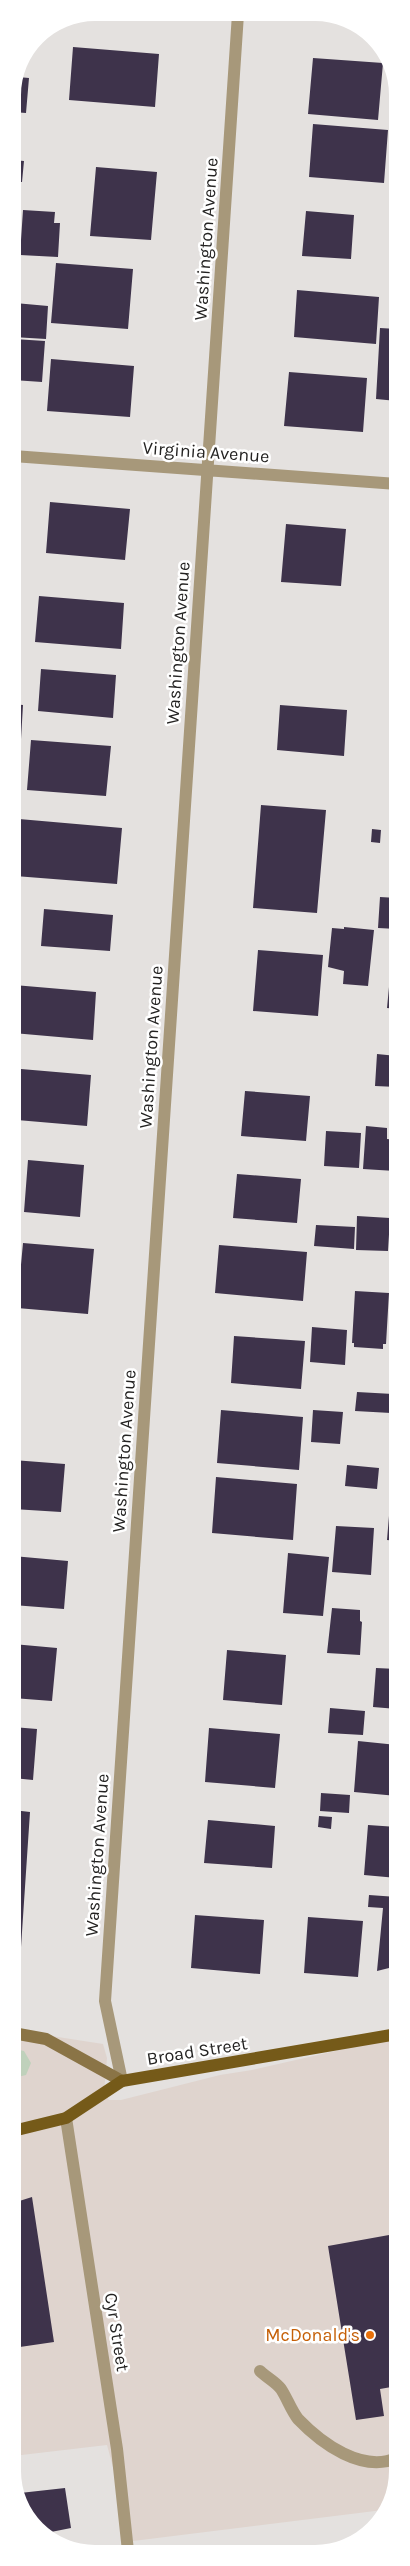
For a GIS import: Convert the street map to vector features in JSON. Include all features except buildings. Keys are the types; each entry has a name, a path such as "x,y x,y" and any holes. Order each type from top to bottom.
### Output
{"main road":[{"path":"21,2034 46,2039 122,2081"},
{"name":"Broad Street","path":"21,2129 66,2118 122,2081 389,2036"}],"street":[{"name":"Washington Avenue","path":"122,2081 105,2001 238,21"},
{"name":"Virginia Avenue","path":"21,457 389,483"},
{"name":"Cyr Street","path":"66,2118 117,2449 127,2545"},
{"path":"260,2371 280,2387 297,2417 324,2441 346,2455 367,2462 389,2462"}],"shaded area":[{"path":"21,2031 103,2044 107,2058 104,2092 109,2100 121,2100 220,2075 252,2070 389,2039 389,2471 387,2486 377,2511 133,2541 107,2445 21,2455"}],"green space":[{"path":"21,2050 24,2051 31,2063 26,2075 21,2076"}],"place":[{"name":"McDonald's","path":"370,2335"}]}
